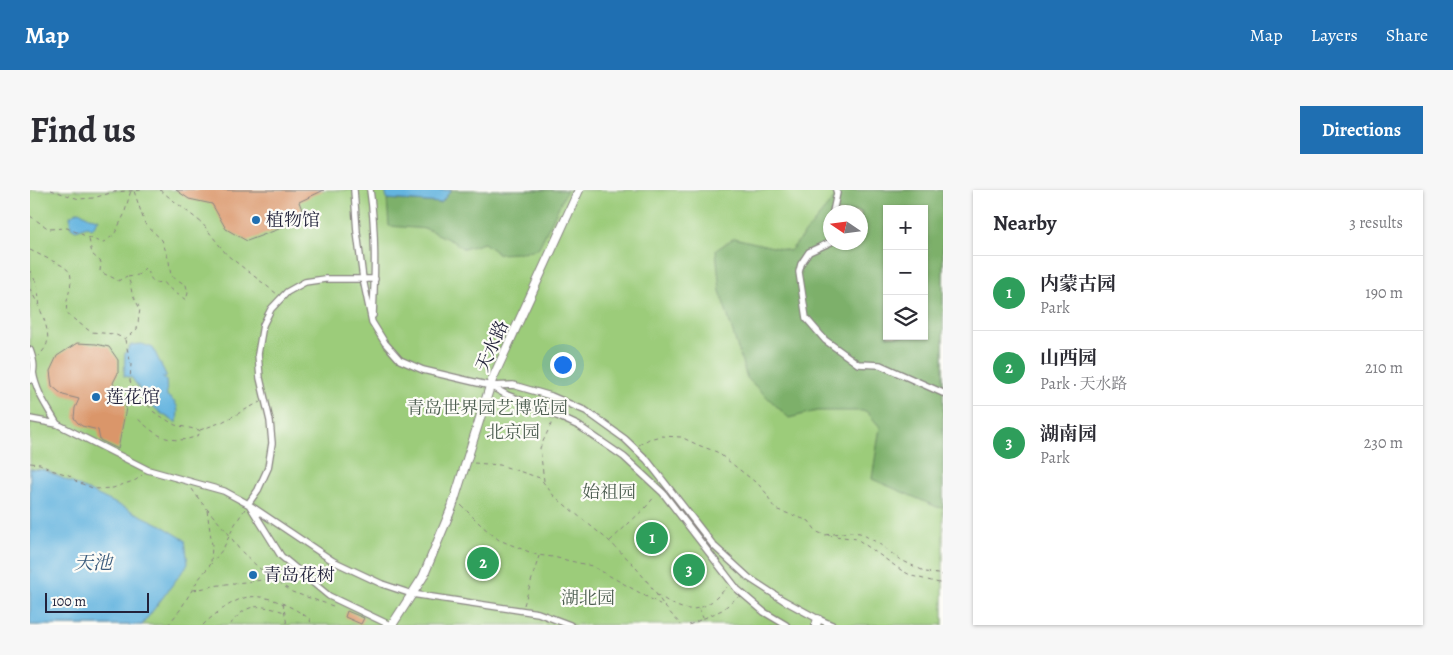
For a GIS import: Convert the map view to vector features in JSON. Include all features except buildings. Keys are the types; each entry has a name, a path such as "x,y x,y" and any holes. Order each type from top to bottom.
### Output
{"street":[{"path":"354,190 363,279 372,322 385,343 400,360 423,370 490,386 579,426 624,457 660,490 742,594 764,612 786,625"},
{"path":"370,190 374,219 375,279 372,322"},
{"name":"天水路","path":"391,625 424,577 454,500 490,386 579,190"},
{"path":"834,205 836,190"},
{"path":"823,245 809,252 801,264 799,272 806,318 824,340 858,364 880,365 943,393"},
{"path":"248,504 258,490 268,468 272,443 270,421 260,378 258,354 263,325 270,309 287,292 304,282 375,279"},
{"path":"30,350 34,363 34,383 43,402 58,424"},
{"path":"30,380 33,372"},
{"path":"490,386 513,385 551,396 586,411 625,439 647,460 714,546 749,578 817,622 832,625"},
{"path":"30,419 58,424 148,470 224,491 248,504 333,561 382,584 412,594 538,613 570,625"},
{"path":"248,504 281,556 329,596 391,625"}],"path":[{"path":"51,190 79,199 93,198 114,192 143,190"},
{"path":"160,190 202,223 227,255 281,298"},
{"path":"30,216 48,229 67,228 102,244 114,235 124,215 131,191"},
{"path":"90,238 92,254 101,262 100,271 103,274 111,276 118,281 138,275 146,268 154,282 164,282 186,300 188,293 186,285 181,280 171,276 169,261 162,240 145,224 134,191"},
{"path":"30,250 63,266 70,272 71,285 65,304 67,314 90,332 114,334 125,339"},
{"path":"30,271 37,284 40,308"},
{"path":"125,339 137,330 140,309 127,277"},
{"path":"30,289 47,327 47,345 34,363"},
{"path":"125,339 131,364 130,381 134,388 154,412 175,425 199,430 222,422 263,400"},
{"path":"544,483 540,448 556,415"},
{"path":"138,418 159,436 173,440 195,437 201,433 199,430"},
{"path":"634,448 649,439 661,436 681,437 698,446 717,452 759,485 768,494 770,501 776,509 808,521 817,532 825,535 857,539 900,570 912,576 943,584"},
{"path":"30,463 40,464 51,470 69,475 77,482 95,489 113,488 136,480 148,470"},
{"path":"466,463 500,465 540,478 554,496 610,542 632,563 681,625"},
{"path":"186,480 206,509 228,533 239,549 259,568 292,592 332,606 338,607 343,603"},
{"path":"610,542 646,507 660,490"},
{"path":"454,500 499,540 540,555 553,556 592,566 665,607"},
{"path":"168,625 180,610 198,580 223,549 235,524 248,504"},
{"path":"206,509 212,546 211,564"},
{"path":"825,535 850,532 860,533 878,543 899,559 926,572 943,575"},
{"path":"523,610 540,555"},
{"path":"192,590 272,578"},
{"path":"656,595 681,608 699,608 712,602 732,582"},
{"path":"689,625 722,610 742,594"},
{"path":"203,625 220,611 249,597 265,598 300,611 310,619 310,625"},
{"path":"282,603 287,625"},
{"path":"230,625 236,617 249,608 261,606 284,612"},
{"path":"699,608 703,619"}],"green space":[{"name":"青岛世界园艺博览园","path":"30,190 943,190 943,625 30,625"},
{"path":"451,190 567,190 538,249 499,254 484,243 464,249 427,229 389,226 387,199 441,203"},
{"path":"841,190 943,190 943,508 872,479 880,427 866,411 817,411 789,418 747,378 720,291 716,250 734,238 790,251 823,212 823,250 868,250 868,205 828,205"}],"water":[{"path":"385,190 451,190 441,203 387,199"},
{"path":"79,211 89,217 99,219 92,229 87,226 76,230 71,227 70,216"},
{"path":"142,344 153,348 167,377 162,377 166,380 167,396 177,407 177,423 149,403 132,378 124,376 125,353 131,345"},
{"name":"天池","path":"30,469 45,470 159,524 185,540 188,564 142,625 30,625"}],"place":[{"name":"植物馆","path":"256,220"},
{"name":"莲花馆","path":"96,397"},
{"name":"内蒙古园","path":"652,538"},
{"name":"山西园","path":"483,563"},
{"name":"湖南园","path":"689,570"},
{"name":"青岛花树","path":"253,575"}],"park label":[{"name":"北京园","path":"513,432"},
{"name":"始祖园","path":"609,492"},
{"name":"湖北园","path":"588,598"}]}
